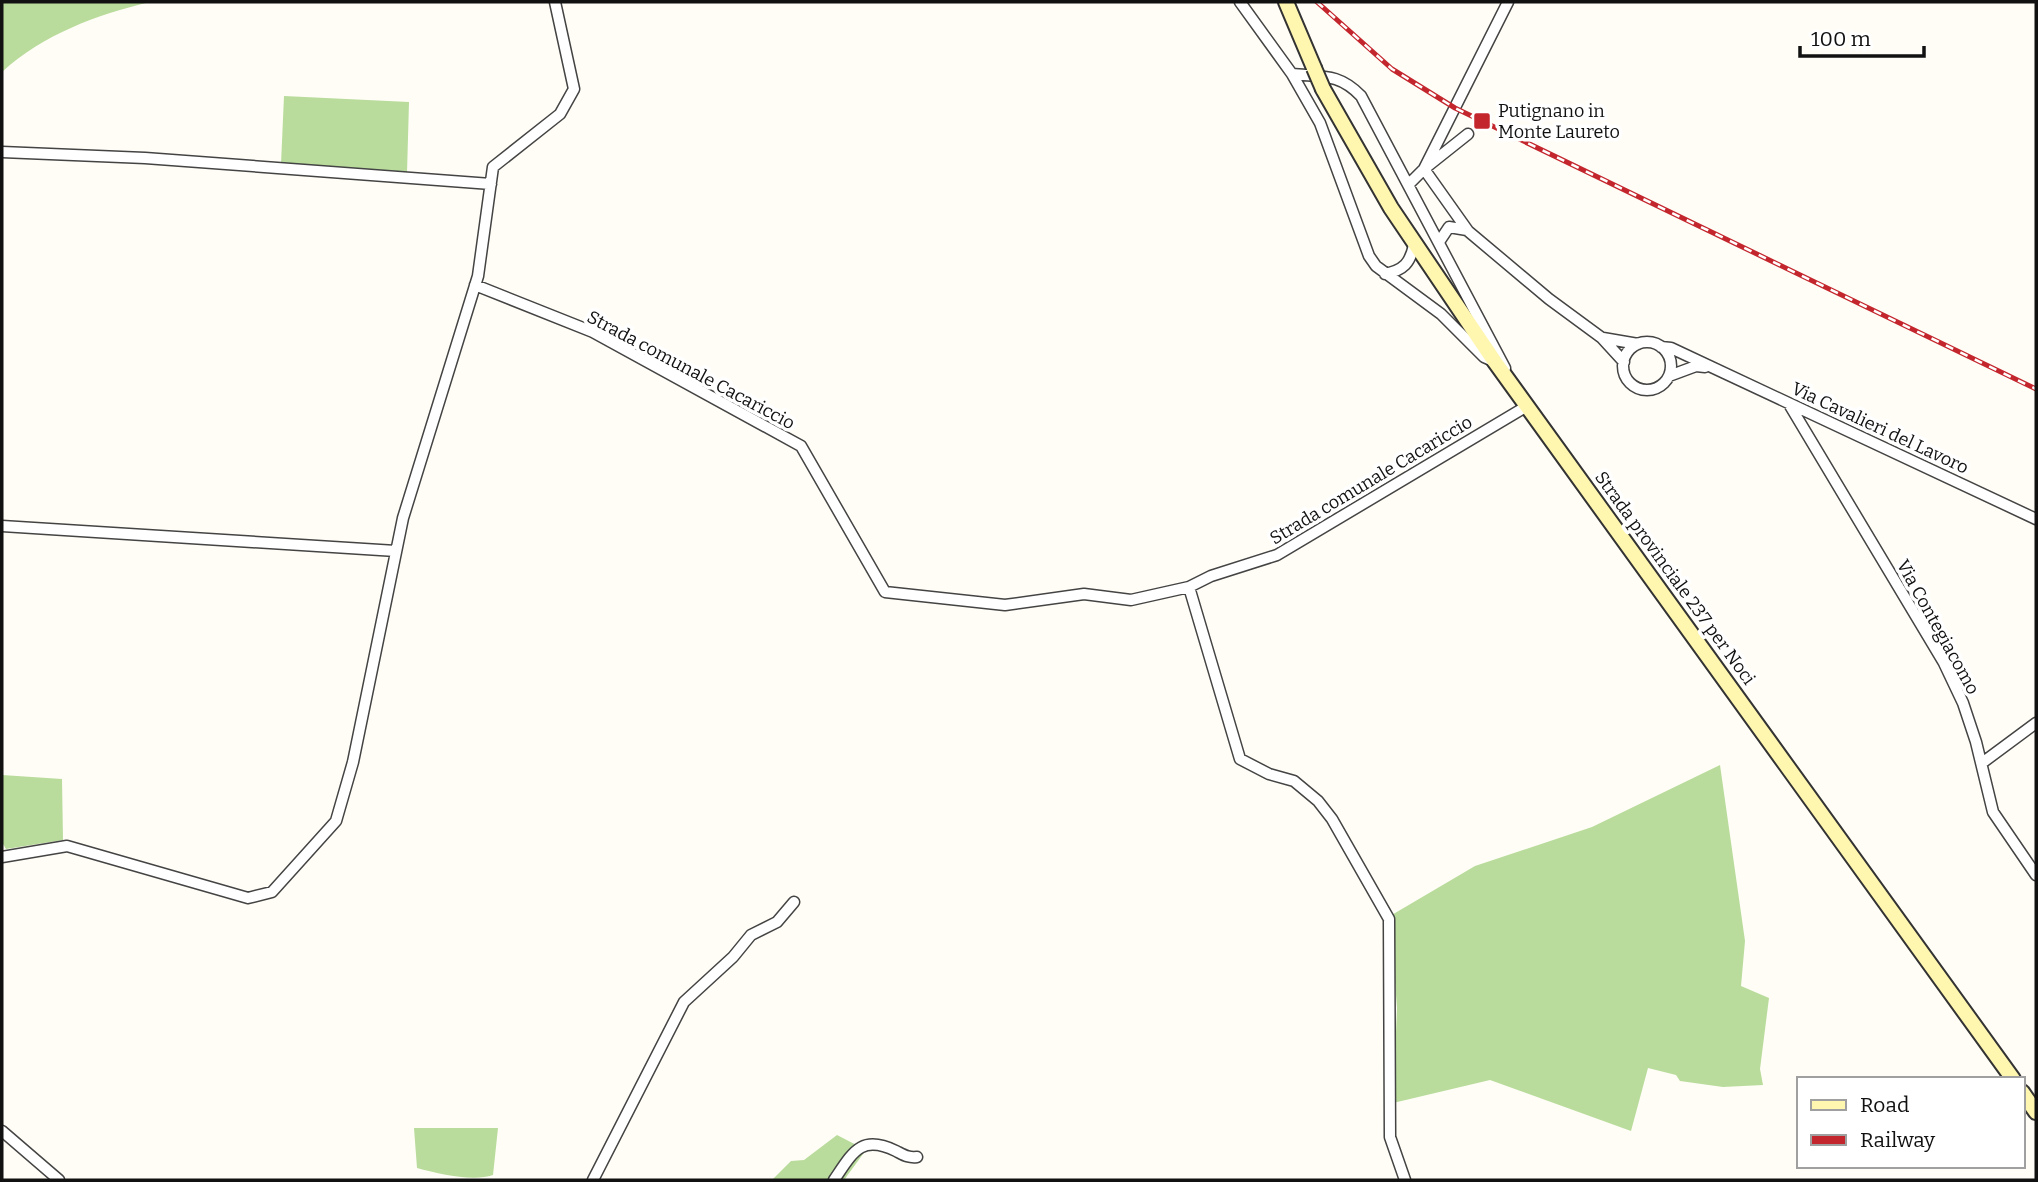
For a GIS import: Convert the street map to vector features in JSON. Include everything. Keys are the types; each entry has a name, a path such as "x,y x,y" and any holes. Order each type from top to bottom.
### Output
{"main road":[{"name":"Strada provinciale 237 per Noci","path":"1286,2 1323,89 1414,245 1510,383 2011,1077"},
{"path":"2024,1095 2036,1112"}],"street":[{"path":"2,857 67,846 248,898 272,892 336,821 353,762 403,518 475,285 493,167 560,114 574,89 555,2"},
{"path":"1240,2 1292,75 1320,122 1369,256 1385,274 1441,314 1484,357 1495,362"},
{"path":"1424,169 1508,2"},
{"path":"1292,75 1336,78 1348,82 1361,96 1501,358 1510,383"},
{"path":"1409,184 1468,134"},
{"path":"2,152 145,158 491,184"},
{"path":"1424,169 1468,231 1549,299 1602,338 1624,362"},
{"path":"1439,242 1449,227 1468,231"},
{"path":"1385,274 1404,268 1411,258 1414,245"},
{"name":"Strada comunale Cacariccio","path":"475,285 593,332 801,446 885,592 1005,605 1084,594 1131,600 1189,587 1211,576 1278,555 1527,406"},
{"name":"Via Cavalieri del Lavoro","path":"1602,338 1671,348 2036,519"},
{"path":"1638,344 1627,354 1624,362 1626,377 1630,383 1644,390 1659,387 1669,376 1696,366 1709,368"},
{"path":"1661,347 1670,360 1669,376"},
{"name":"Via Contegiacomo","path":"1789,404 1944,663 1963,703 1982,763 1993,811 2036,875"},
{"path":"2,526 396,551"},
{"path":"1189,587 1240,759 1269,775 1294,780 1318,801 1332,819 1389,919 1390,1137 1405,1180"},
{"path":"1982,763 2036,723"},
{"path":"593,1180 684,1002 733,957 751,935 777,922 794,902"},
{"path":"2,1130 59,1180"},
{"path":"834,1180 849,1158 863,1145 877,1142 909,1158 917,1157"}],"green space":[{"path":"2,2 150,2 110,13 72,28 35,47 2,72"},
{"path":"284,96 409,102 407,173 281,164"},
{"path":"1720,765 1745,941 1741,986 1769,998 1760,1069 1763,1085 1723,1087 1680,1081 1676,1075 1648,1068 1631,1131 1490,1080 1393,1103 1397,1008 1390,916 1475,866 1592,827"},
{"path":"2,775 62,779 63,840 6,849 2,842"},
{"path":"414,1128 498,1128 493,1175 466,1177 417,1168"},
{"path":"837,1135 866,1150 844,1180 772,1180 791,1161 804,1160"}],"railway":[{"path":"1317,2 1392,69 1455,108 2036,389"}],"place":[{"name":"Putignano in Monte Laureto","path":"1482,121"}]}
